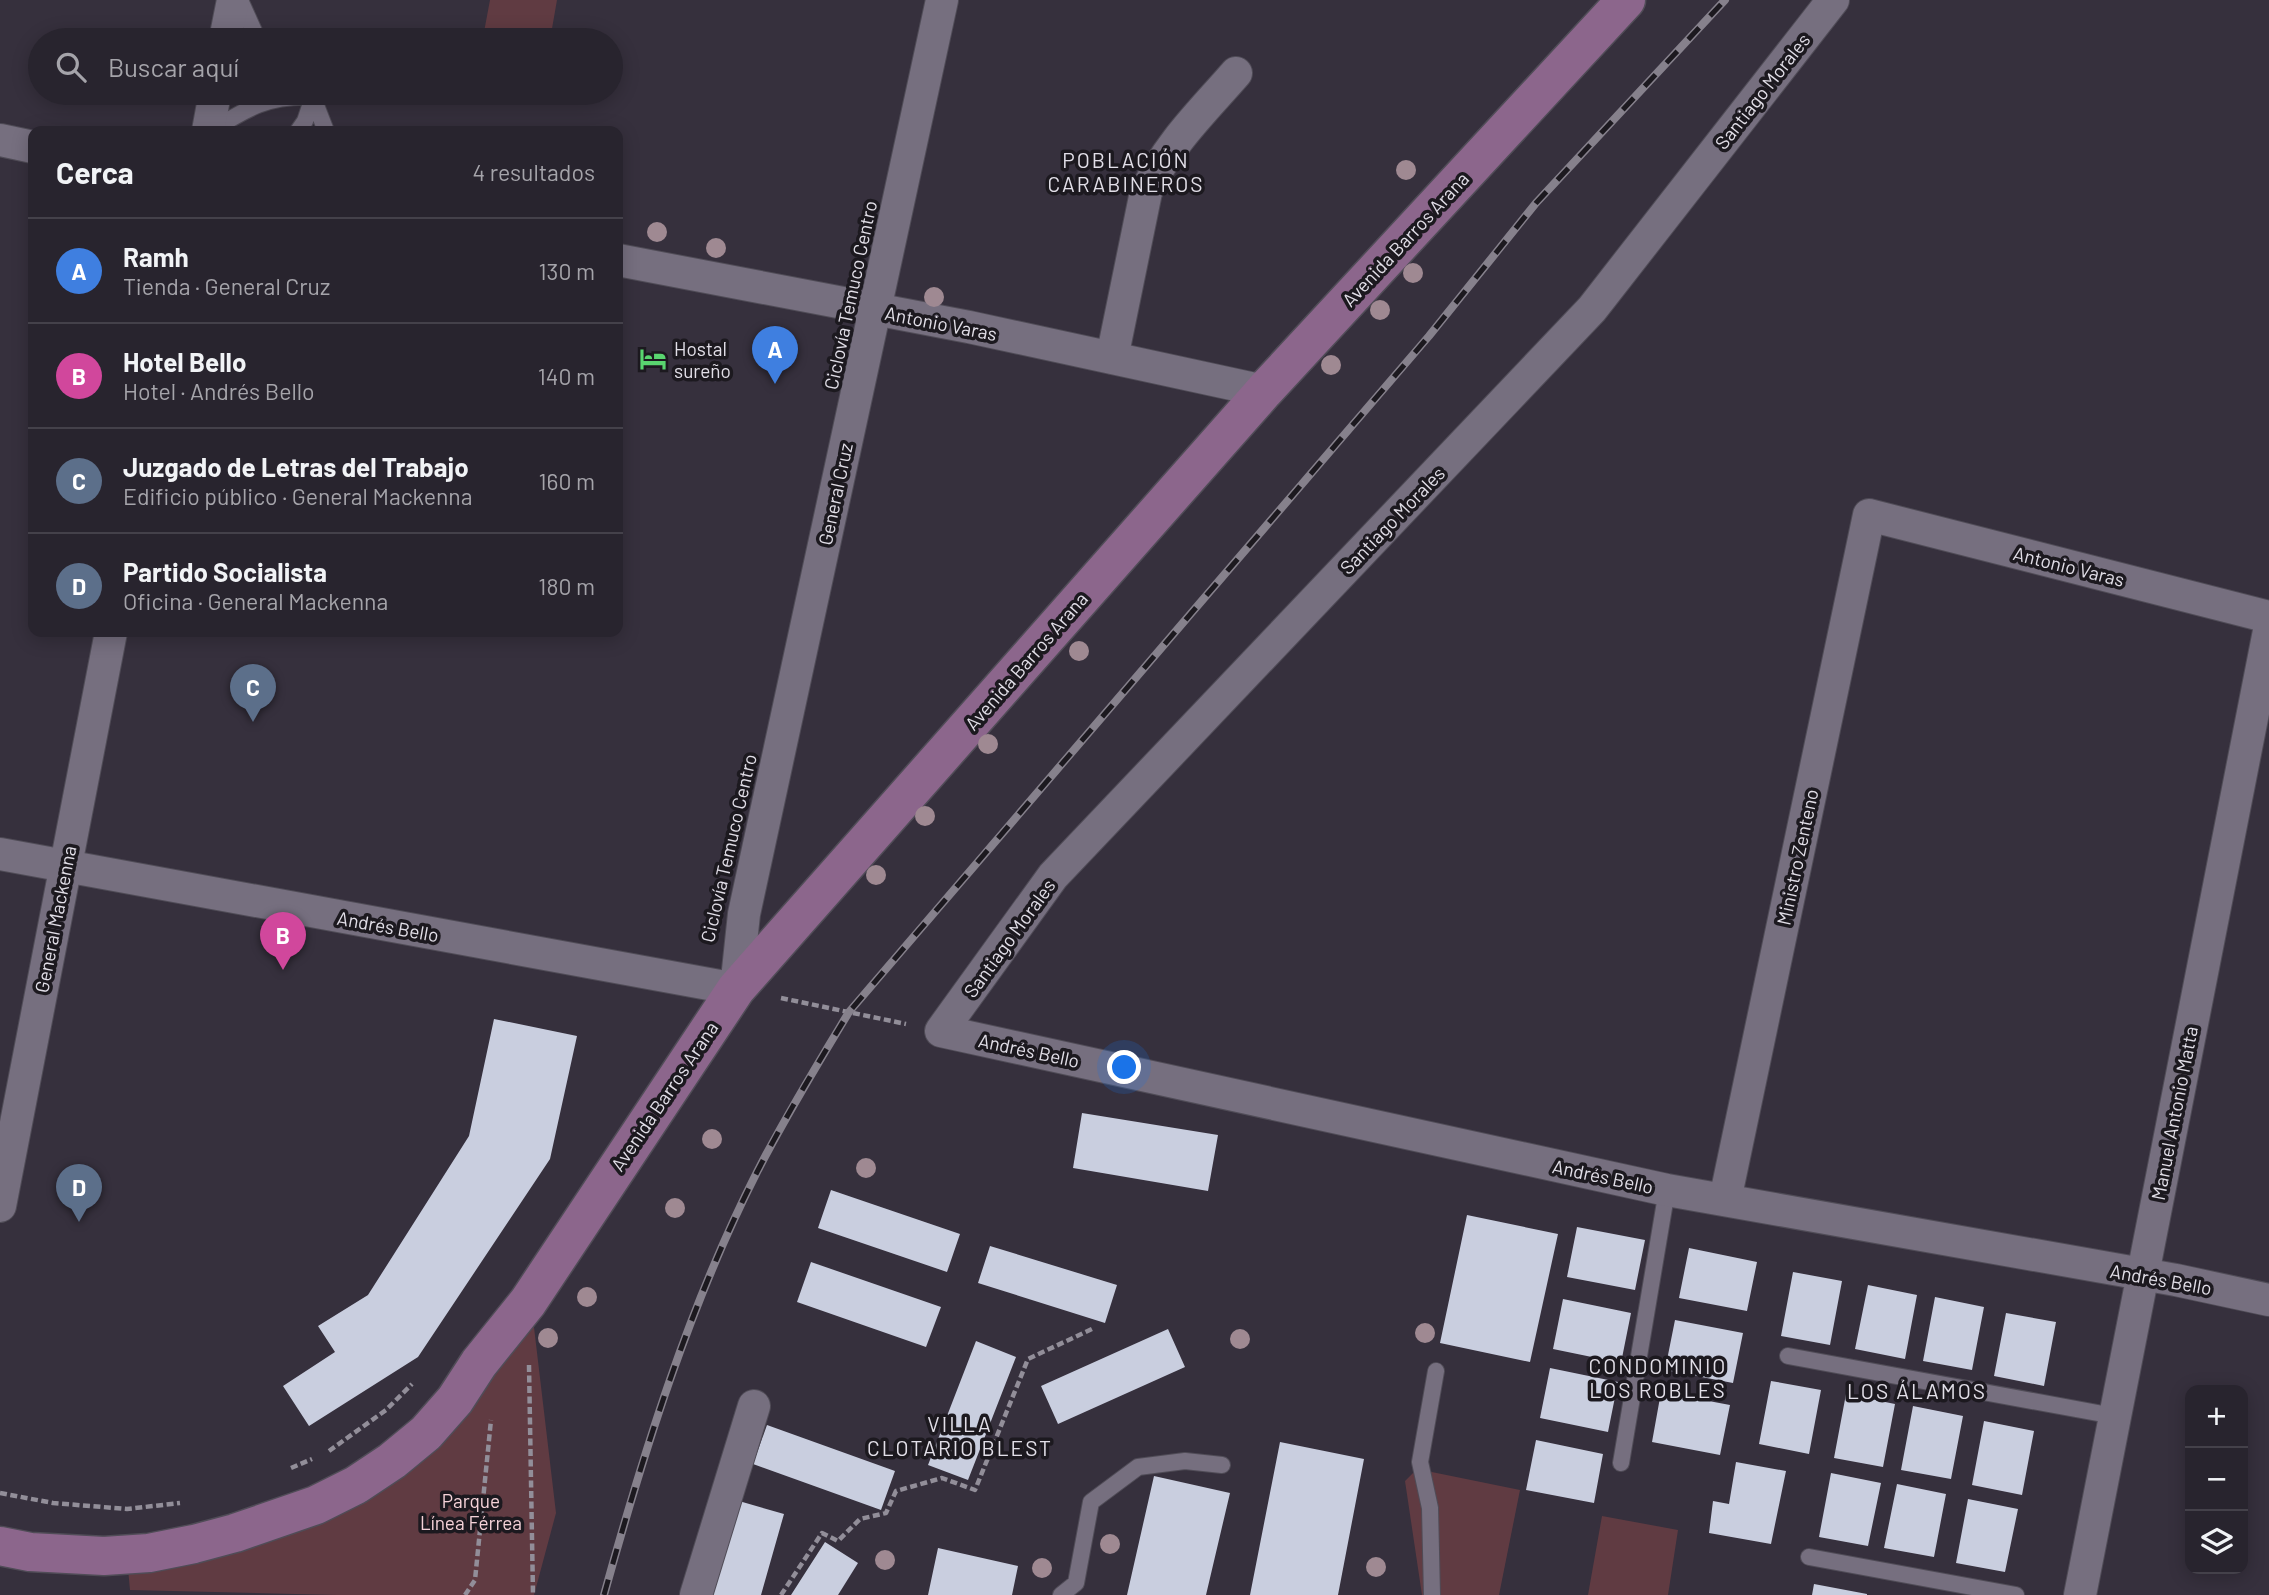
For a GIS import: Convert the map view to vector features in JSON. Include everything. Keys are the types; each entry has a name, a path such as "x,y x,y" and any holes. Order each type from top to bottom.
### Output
{"main road":[{"name":"Avenida Barros Arana","path":"0,1546 30,1552 104,1556 149,1553 194,1545 316,1505 356,1485 417,1440 455,1400 479,1363 528,1302 736,989 1264,391 1626,0"}],"street":[{"path":"227,28 233,0"},
{"name":"General Cruz","path":"736,989 744,914 942,0"},
{"name":"Santiago Morales","path":"941,1031 1053,876 1592,309 1833,0"},
{"path":"1112,358 1146,192 1174,143 1237,73"},
{"path":"210,126 213,105"},
{"name":"Antonio Varas","path":"623,261 969,327 1264,391"},
{"name":"Antonio Varas","path":"1870,515 2269,617"},
{"name":"Ministro Zenteno","path":"1725,1200 1870,515"},
{"name":"Manuel Antonio Matta","path":"2080,1595 2269,631"},
{"name":"General Mackenna","path":"0,1206 110,637"},
{"name":"Andrés Bello","path":"0,854 736,989"},
{"name":"Andrés Bello","path":"941,1031 1667,1190 2269,1300"},
{"path":"696,1595 754,1406"}],"lane":[{"path":"240,0 253,28"},
{"path":"218,126 254,105"},
{"path":"302,126 309,105"},
{"path":"316,105 324,126"},
{"path":"1621,1463 1667,1190"},
{"path":"1788,1356 2115,1416"},
{"path":"1432,1595 1430,1508 1420,1462 1436,1371"},
{"path":"1061,1595 1076,1583 1091,1502 1138,1467 1185,1461 1222,1465"},
{"path":"1809,1557 2016,1595"}],"path":[{"path":"736,989 941,1031"},
{"path":"528,1302 533,1595"},
{"path":"781,1595 822,1533 838,1541 860,1519 886,1513 896,1491 942,1478 975,1490 1028,1359 1092,1329"},
{"path":"286,1471 329,1451 386,1410 415,1380"},
{"path":"466,1595 474,1580 492,1415"},
{"path":"0,1493 53,1503 127,1509 192,1500"}],"green space":[{"path":"490,0 557,0 552,28 485,28"},
{"name":"Parque Línea Férrea","path":"531,1302 556,1513 534,1595 336,1595 130,1590 127,1558 343,1501"},
{"path":"1417,1469 1520,1490 1499,1595 1422,1595 1405,1481"},
{"path":"1602,1516 1678,1530 1668,1595 1588,1595"}],"building":[{"path":"494,1019 577,1036 550,1159 418,1357 309,1426 283,1386 335,1352 318,1326 368,1295 469,1136"},
{"path":"1082,1113 1218,1135 1208,1191 1073,1168"},
{"path":"831,1190 960,1234 947,1272 818,1228"},
{"path":"1467,1215 1558,1234 1530,1362 1440,1343"},
{"path":"1577,1227 1645,1240 1635,1290 1567,1277"},
{"path":"990,1246 1117,1285 1105,1323 978,1283"},
{"path":"1689,1248 1757,1262 1747,1311 1679,1298"},
{"path":"811,1262 941,1307 926,1347 797,1302"},
{"path":"1793,1272 1842,1281 1830,1345 1781,1336"},
{"path":"1868,1285 1917,1295 1905,1359 1855,1349"},
{"path":"1935,1297 1984,1307 1972,1370 1923,1361"},
{"path":"1563,1299 1631,1313 1621,1363 1553,1349"},
{"path":"2006,1313 2056,1322 2044,1386 1994,1376"},
{"path":"1675,1320 1743,1333 1733,1383 1665,1370"},
{"path":"1168,1329 1185,1367 1058,1424 1041,1386"},
{"path":"976,1341 1016,1357 968,1480 928,1465"},
{"path":"1550,1368 1618,1382 1608,1432 1540,1418"},
{"path":"1771,1381 1821,1390 1809,1454 1759,1444"},
{"path":"1661,1392 1730,1405 1720,1455 1652,1442"},
{"path":"1846,1394 1895,1404 1883,1467 1834,1458"},
{"path":"1913,1406 1963,1416 1951,1479 1901,1470"},
{"path":"1984,1421 2034,1431 2022,1495 1972,1485"},
{"path":"767,1425 895,1471 881,1510 753,1464"},
{"path":"1536,1440 1603,1454 1594,1503 1526,1490"},
{"path":"1280,1442 1364,1459 1338,1595 1250,1595"},
{"path":"1736,1462 1786,1471 1771,1544 1709,1533 1713,1501 1729,1504"},
{"path":"1831,1473 1881,1483 1868,1546 1819,1537"},
{"path":"1154,1476 1230,1493 1206,1595 1127,1595"},
{"path":"1897,1484 1946,1494 1934,1557 1884,1548"},
{"path":"1968,1499 2018,1509 2005,1572 1956,1563"},
{"path":"739,1501 784,1514 761,1595 711,1595"},
{"path":"825,1542 858,1563 838,1595 791,1595"},
{"path":"938,1548 1018,1566 1012,1595 928,1595"},
{"path":"1814,1584 1867,1594 1867,1595 1812,1595"}],"railway":[{"path":"604,1595 652,1433 710,1274 768,1152 849,1012 1429,336 1536,203 1725,0"}],"place":[{"name":"Hostal sureño","path":"653,359"},
{"name":"Ramh","path":"775,384"},
{"name":"Juzgado de Letras del Trabajo","path":"253,722"},
{"name":"Hotel Bello","path":"283,970"},
{"name":"Partido Socialista","path":"79,1222"}],"district":[{"name":"POBLACIÓN CARABINEROS","path":"1126,171"},
{"name":"CONDOMINIO LOS ROBLES","path":"1658,1377"},
{"name":"LOS ÁLAMOS","path":"1917,1390"},
{"name":"VILLA CLOTARIO BLEST","path":"960,1435"}]}
